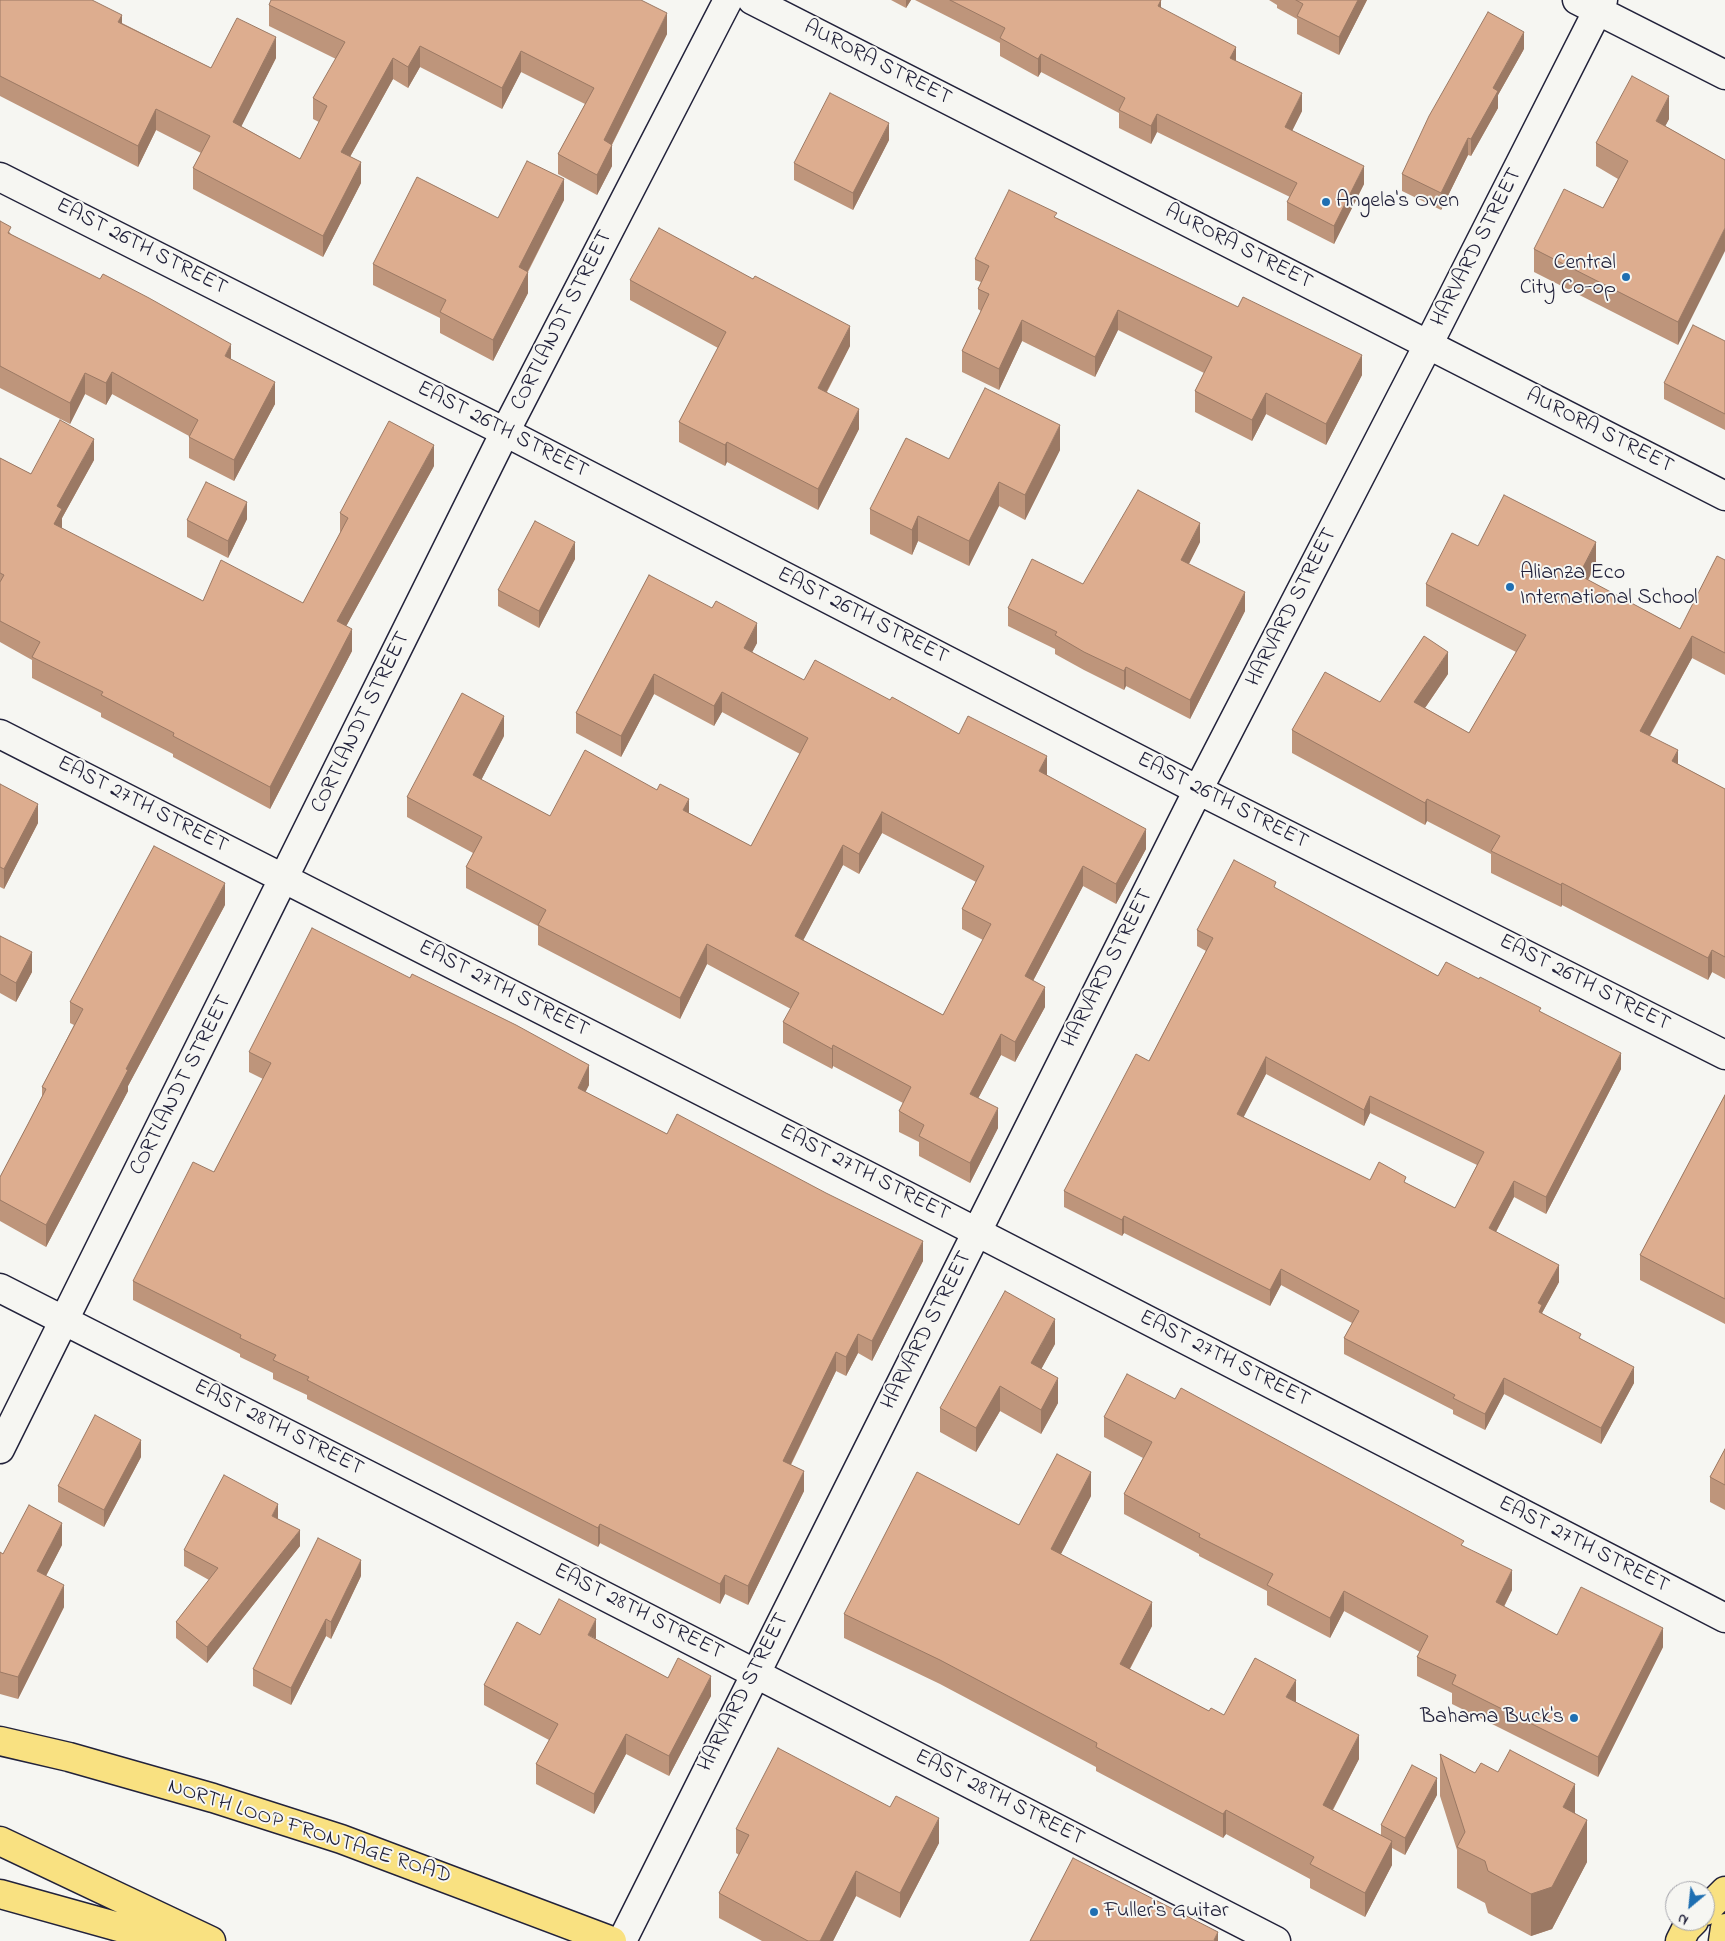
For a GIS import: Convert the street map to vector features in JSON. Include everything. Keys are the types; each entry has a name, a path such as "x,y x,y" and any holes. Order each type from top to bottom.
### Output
{"main road":[{"name":"NORTH LOOP FRONTAGE ROAD","path":"0,1741 69,1757 203,1795 322,1833 612,1941"},
{"path":"0,1841 211,1941"},
{"path":"1715,1901 1725,1891"},
{"path":"0,1894 169,1941"},
{"path":"1723,1941 1725,1928"}],"street":[{"name":"CORTLANDT STREET","path":"0,1449 506,432 728,0"},
{"name":"AURORA STREET","path":"752,0 1725,496"},
{"name":"HARVARD STREET","path":"622,1941 1198,790 1428,345 1593,4"},
{"path":"1593,4 1725,75"},
{"name":"EAST 26TH STREET","path":"0,177 506,432 1198,790 1725,1055"},
{"name":"EAST 27TH STREET","path":"0,734 978,1232 1725,1618"},
{"name":"EAST 28TH STREET","path":"0,1288 1276,1941"}],"building":[{"path":"0,0 92,0 122,15 118,22 211,68 237,18 276,37 233,122 300,159 327,106 313,98 345,42 269,5 271,0 641,0 667,13 604,140 612,145 597,175 558,154 594,88 521,51 502,88 420,46 408,67 393,58 341,152 361,162 323,236 193,168 210,136 156,109 138,146 0,76"},
{"path":"950,0 1161,0 1158,6 1236,47 1230,58 1302,93 1285,127 1364,166 1334,226 1287,202 1297,183 1157,114 1151,126 1119,110 1125,98 1041,54 1038,59 1000,38 1005,28"},
{"path":"1296,0 1358,0 1339,37 1297,16 1303,4"},
{"path":"1488,12 1524,32 1493,88 1498,91 1471,139 1468,138 1441,193 1402,174 1429,116"},
{"path":"1632,76 1669,96 1656,121 1725,160 1725,228 1678,322 1534,249 1564,189 1603,208 1628,161 1596,143"},
{"path":"830,93 889,123 853,193 794,163"},
{"path":"527,161 564,179 519,267 528,272 493,340 440,312 446,300 373,264 417,177 498,218"},
{"path":"1009,190 1057,213 1054,217 1238,307 1243,297 1362,355 1326,424 1266,393 1252,420 1195,391 1212,357 1118,310 1095,357 1022,320 999,369 962,351 989,294 978,289 989,266 975,259"},
{"path":"0,221 11,227 8,233 100,279 103,274 231,344 225,356 275,382 234,460 189,437 198,420 112,372 106,383 85,373 70,403 0,366"},
{"path":"659,228 753,279 755,276 850,326 818,388 859,409 818,489 727,442 725,445 679,422 726,332 630,280"},
{"path":"1693,325 1725,341 1725,414 1664,383"},
{"path":"985,388 1060,425 1025,495 999,482 969,541 918,516 912,530 870,509 906,438 949,459"},
{"path":"60,420 94,439 57,506 62,509 54,524 203,601 221,560 303,603 348,518 340,513 389,421 434,445 337,621 352,629 270,787 173,736 174,733 101,695 103,692 32,657 40,642 0,621 0,582 4,575 0,573 0,458 31,474"},
{"path":"206,482 247,502 228,541 187,520"},
{"path":"1138,490 1200,523 1181,560 1245,592 1190,700 1126,667 1124,671 1084,652 1055,635 1057,632 1008,608 1032,559 1083,584"},
{"path":"1504,495 1596,542 1579,575 1680,629 1717,556 1725,560 1725,653 1692,636 1640,731 1678,750 1672,761 1725,789 1725,957 1712,950 1708,958 1562,883 1561,885 1491,851 1500,836 1427,799 1425,803 1292,730 1325,672 1380,702 1424,636 1448,652 1414,702 1469,733 1526,635 1426,584 1452,533 1478,546"},
{"path":"535,521 575,542 539,611 498,590"},
{"path":"649,575 712,608 716,601 757,623 744,648 804,680 815,660 890,700 892,697 959,734 968,716 1047,756 1039,771 1146,829 1116,884 1083,866 1025,976 1045,987 1015,1042 1001,1034 970,1094 998,1108 970,1163 919,1136 924,1125 899,1111 911,1087 833,1045 832,1049 783,1022 799,993 707,944 680,998 538,925 546,910 466,867 482,837 407,797 462,693 504,716 473,775 550,816 585,750 657,790 660,784 689,799 683,810 751,846 808,738 722,692 714,706 654,674 621,736 576,713","holes":["882,812 984,866 962,909 991,924 943,1015 795,936 843,845 859,854"]},
{"path":"0,784 38,804 4,869 0,867"},
{"path":"154,846 225,883 46,1225 0,1200 0,1177 46,1089 42,1087 83,1009 70,1002"},
{"path":"1234,860 1276,882 1274,887 1438,976 1446,962 1541,1008 1539,1011 1621,1053 1546,1197 1514,1181 1489,1228 1559,1265 1538,1303 1542,1305 1539,1312 1581,1334 1579,1338 1634,1367 1601,1428 1504,1378 1485,1414 1453,1398 1455,1395 1344,1338 1359,1311 1281,1269 1270,1290 1124,1216 1122,1220 1064,1191 1136,1054 1149,1061 1213,938 1197,930","holes":["1266,1057 1364,1110 1370,1096 1484,1152 1455,1208 1404,1182 1406,1177 1379,1162 1370,1180 1237,1114"]},
{"path":"312,928 410,978 412,974 516,1025 589,1065 578,1088 667,1134 677,1114 826,1193 923,1241 872,1341 858,1334 846,1357 836,1352 783,1461 804,1471 748,1586 725,1575 720,1584 600,1524 598,1528 307,1380 309,1377 273,1360 276,1355 240,1338 241,1335 133,1281 193,1162 214,1172 271,1063 249,1052"},
{"path":"0,936 32,952 16,983 0,974"},
{"path":"1725,1095 1725,1299 1640,1255"},
{"path":"1005,1291 1055,1319 1031,1363 1058,1378 1041,1410 1000,1386 976,1428 940,1408"},
{"path":"1127,1374 1175,1399 1181,1388 1464,1541 1461,1545 1512,1570 1496,1602 1557,1635 1581,1587 1663,1628 1598,1757 1452,1684 1456,1675 1417,1657 1428,1636 1344,1591 1330,1618 1267,1585 1273,1574 1199,1537 1200,1534 1124,1494 1152,1442 1104,1417"},
{"path":"95,1415 141,1440 104,1510 58,1486"},
{"path":"1725,1449 1725,1485 1710,1477"},
{"path":"1057,1454 1091,1472 1051,1549 1152,1602 1120,1664 1209,1711 1211,1708 1224,1715 1255,1658 1296,1680 1286,1697 1359,1735 1323,1805 1392,1841 1365,1893 1310,1864 1314,1857 1226,1810 1223,1814 1096,1747 1097,1743 940,1660 844,1614 917,1472 1019,1525"},
{"path":"224,1475 278,1504 272,1516 300,1530 207,1647 176,1622 218,1568 184,1550"},
{"path":"29,1505 62,1523 37,1571 64,1585 18,1677 0,1672 0,1552 3,1554"},
{"path":"318,1538 361,1560 331,1622 326,1619 291,1688 253,1669"},
{"path":"559,1599 596,1619 588,1635 668,1678 678,1658 711,1676 669,1756 626,1734 594,1794 536,1764 558,1724 484,1685 517,1622 540,1635"},
{"path":"778,1748 890,1807 896,1796 939,1818 900,1893 856,1871 820,1941 808,1941 719,1893 749,1835 736,1829"},
{"path":"1510,1750 1575,1784 1563,1807 1587,1820 1552,1887 1531,1894 1488,1871 1485,1861 1457,1847 1465,1832 1440,1754 1475,1773 1481,1763 1498,1772"},
{"path":"1412,1765 1437,1778 1405,1838 1381,1825"},
{"path":"1073,1858 1218,1932 1214,1940 1216,1941 1030,1941"}],"place":[{"name":"Angela's Oven","path":"1326,202"},
{"name":"Central City Co-op","path":"1626,277"},
{"name":"Alianza Eco International School","path":"1510,587"},
{"name":"Bahama Buck's","path":"1574,1718"},
{"name":"Fuller's Guitar","path":"1094,1912"}]}
